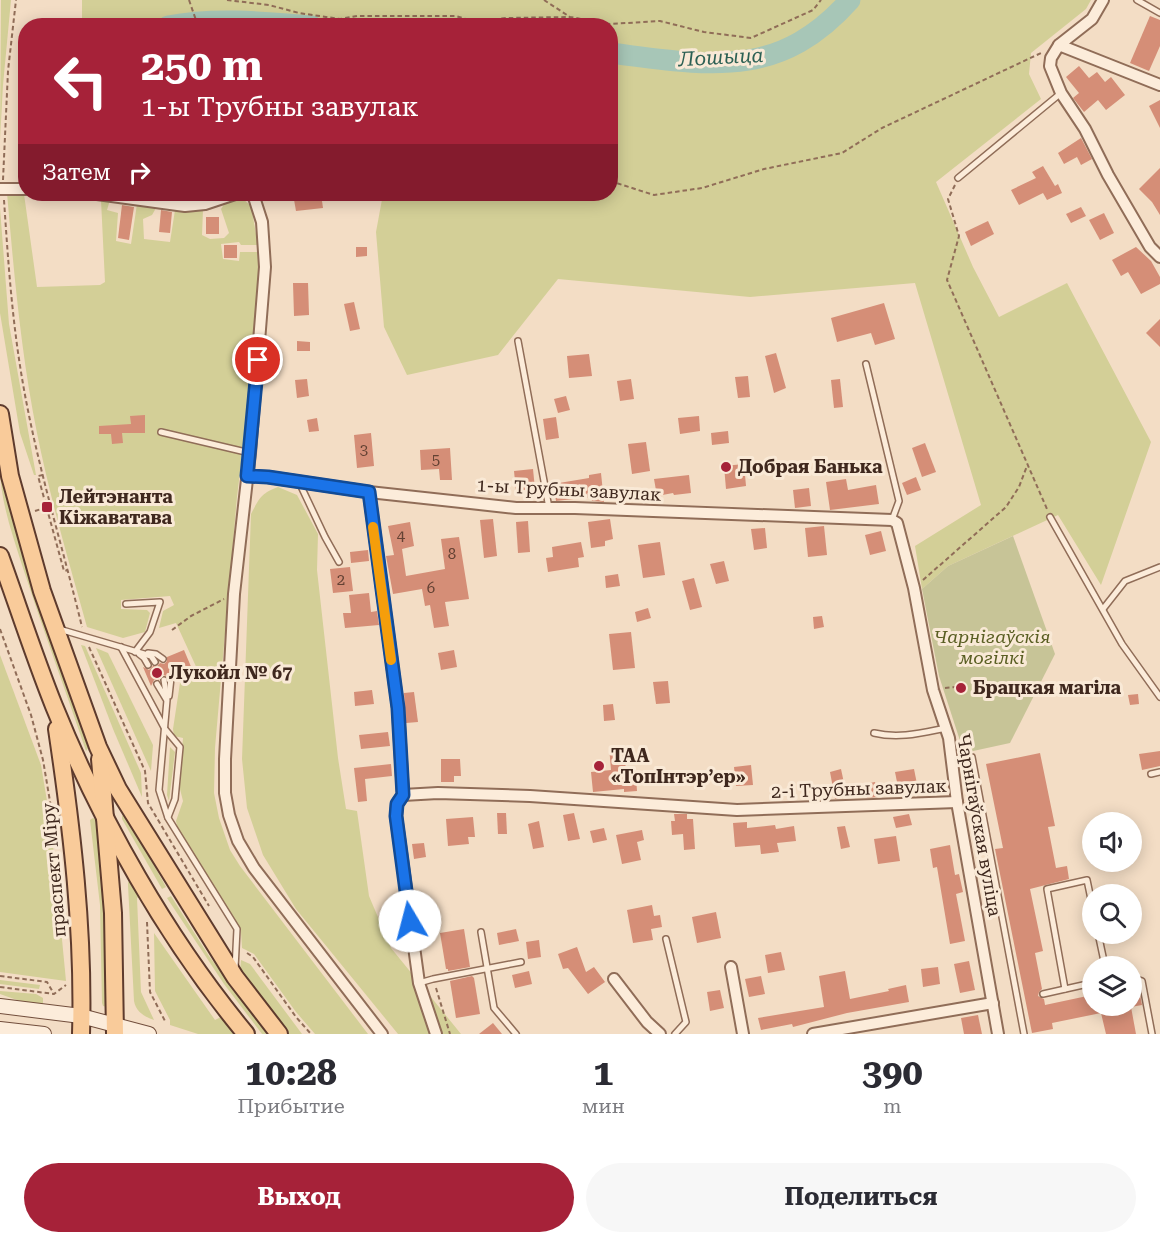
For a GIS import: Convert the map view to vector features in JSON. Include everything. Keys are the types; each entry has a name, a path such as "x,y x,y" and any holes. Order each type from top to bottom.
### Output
{"main road":[{"path":"0,414 10,476 42,591 98,747 118,789 235,976 279,1034"},
{"path":"0,556 53,704 106,820 212,992 246,1034"},
{"name":"праспект Міру","path":"53,704 72,830 79,916 81,1034"},
{"path":"98,747 106,820 115,955 115,1029"},
{"path":"0,1006 81,1016 115,1029 148,1034"},
{"path":"0,1029 44,1034"}],"street":[{"path":"1103,0 1092,19 1059,45 1051,58 1050,66 1061,93 1084,129 1108,175 1150,247 1160,257"},
{"path":"1059,45 1160,85"},
{"path":"2,189 18,189"},
{"path":"148,201 185,206 214,201"},
{"path":"255,201 262,222 265,267 250,453 234,594 225,793 238,842 254,868 382,1034"},
{"name":"1-ы Трубны завулак","path":"247,476 516,508 892,520"},
{"path":"369,492 398,708 403,795 397,804 396,816 419,984 436,1034"},
{"name":"Чарнігаўская вуліца","path":"892,520 897,523 914,588 933,690 946,728 953,759 957,802 998,1034"},
{"name":"2-і Трубны завулак","path":"403,795 438,793 530,796 737,810 957,802"},
{"path":"731,967 743,1034"},
{"path":"614,979 647,1022 660,1034"},
{"path":"813,1034 993,1003"}],"lane":[{"path":"1137,0 1160,13"},
{"path":"958,178 1061,93"},
{"path":"518,341 549,508"},
{"path":"866,364 899,501 892,520"},
{"path":"161,432 250,453"},
{"path":"299,482 339,562"},
{"path":"1050,517 1122,644 1160,697"},
{"path":"1103,609 1125,581 1160,567"},
{"path":"126,604 160,602 150,632 135,652"},
{"path":"55,628 151,656 155,662"},
{"path":"122,647 165,729 180,747 175,799 168,818"},
{"path":"135,652 156,654 163,659"},
{"path":"135,652 144,658 148,665"},
{"path":"171,678 159,790 168,818 237,929 235,976"},
{"path":"164,681 167,700"},
{"path":"157,684 167,700"},
{"path":"874,734 890,737 905,736 946,728"},
{"path":"953,759 972,757 1024,1034"},
{"path":"1151,774 1160,772"},
{"path":"1065,989 1047,889 1087,880 1088,884"},
{"path":"481,932 494,1008 516,1034"},
{"path":"666,939 686,1022 675,1034"},
{"path":"419,984 433,979 521,962"},
{"path":"1142,981 1152,1034"},
{"path":"1043,994 1082,985"},
{"path":"1017,999 1025,997"}],"path":[{"path":"16,0 8,71 2,189 10,289 22,378 43,475 38,476 64,571 68,570 82,630"},
{"path":"189,0 195,18"},
{"path":"227,0 269,5 299,13 333,18"},
{"path":"544,0 570,17"},
{"path":"618,24 660,21 704,32 751,38 813,10 821,0"},
{"path":"346,18 456,15 464,18"},
{"path":"506,18 576,18"},
{"path":"618,184 654,195 702,188 764,169 842,153 882,128 1059,45"},
{"path":"958,178 948,199 958,236 947,280 1050,517"},
{"path":"914,588 1006,507 1019,487 1028,465"},
{"path":"172,630 191,616 234,594"},
{"path":"0,629 31,715 43,760 56,833"},
{"path":"147,914 150,992 165,1021"},
{"path":"247,953 253,957 311,1034"},
{"path":"0,976 46,982 54,994"},
{"path":"433,979 450,1034"},
{"path":"0,987 54,994 69,983"}],"shaded area":[{"path":"1,0 11,0 0,140"},
{"path":"82,0 1091,0 1086,9 1031,53 1029,74 1041,99 936,182 973,267 999,317 1067,283 1151,442 1101,585 1058,515 948,566 922,589 915,546 981,505 915,283 750,297 558,279 498,355 407,375 384,327 376,232 382,201 618,201 618,18 82,18"},
{"path":"7,193 18,194 18,201 25,201 37,287 100,285 105,282 101,201 110,201 107,210 118,213 116,241 131,244 137,204 156,208 152,215 143,219 144,239 170,242 175,210 203,210 202,235 210,239 224,238 229,233 221,209 225,203 245,201 251,206 258,245 241,245 239,242 221,244 223,259 239,261 240,252 258,252 259,298 237,497 215,748 214,793 219,818 230,850 240,866 368,1034 315,1034 254,954 242,948 241,932 178,830 176,821 183,801 179,785 183,738 174,736 173,729 180,683 198,676 199,673 176,623 159,628 163,611 174,605 170,596 121,600 121,609 147,610 150,613 145,632 123,638 87,627 60,530 37,433 19,313"},
{"path":"0,208 9,324 36,475 34,475 20,433 0,313"},
{"path":"0,467 86,735 89,747 86,751 37,612 11,529 4,504"},
{"path":"278,487 297,495 318,534 317,570 338,758 346,809 357,811 369,896 391,948 461,1034 398,1034 296,909 263,855 247,808 242,759 251,514 261,497"},
{"path":"81,645 85,646 141,773 142,797 113,729"},
{"path":"96,648 108,653 153,745 151,771"},
{"path":"0,655 41,765 51,825 66,981 0,972"},
{"path":"170,747 175,752 169,801 167,795"},
{"path":"125,813 166,887 162,889 122,819"},
{"path":"93,818 97,820 104,870 107,1007 102,1003 100,905 90,820"},
{"path":"133,881 141,895 137,898 141,992 154,1020 141,1014 134,1001 128,885 128,882"},
{"path":"171,896 209,956 267,1034 262,1034 224,984 167,898"},
{"path":"154,933 215,1020 223,1016 237,1034 198,1034 170,1025 170,1020 155,991"},
{"path":"241,960 250,964 302,1034 287,1034 240,972"},
{"path":"0,980 40,985 39,989 0,984"},
{"path":"0,991 36,994 43,998 43,1004 16,1000 0,994"}],"green space":[{"name":"Чарнігаўскія могілкі","path":"1013,536 1055,654 1010,743 964,753 939,676 922,589 948,566"}],"building":[{"path":"1150,16 1160,20 1160,46 1149,71 1130,63"},
{"path":"1079,66 1089,78 1097,72 1105,82 1111,77 1125,95 1106,110 1098,100 1084,112 1073,98 1079,93 1066,77"},
{"path":"1160,100 1160,128 1149,106"},
{"path":"1081,138 1092,159 1081,165 1077,157 1064,164 1058,153"},
{"path":"1043,166 1055,186 1058,184 1062,193 1047,200 1043,193 1019,205 1011,190 1036,178 1032,172"},
{"path":"1160,168 1160,215 1152,202 1139,189"},
{"path":"294,201 322,201 323,208 296,211"},
{"path":"122,205 134,207 129,240 118,238"},
{"path":"1081,207 1086,216 1071,223 1066,214"},
{"path":"161,210 172,212 170,233 159,232"},
{"path":"1104,213 1114,233 1100,240 1089,220"},
{"path":"206,217 219,217 219,234 206,234"},
{"path":"988,221 994,234 971,246 965,232"},
{"path":"224,245 237,245 237,258 224,258"},
{"path":"356,247 367,247 367,256 356,257"},
{"path":"1136,247 1151,261 1160,277 1160,284 1141,294 1128,272 1121,276 1112,260"},
{"path":"293,283 308,283 309,315 294,316"},
{"path":"354,302 360,329 350,331 344,304"},
{"path":"884,303 895,339 875,345 871,333 837,342 831,318"},
{"path":"1160,319 1160,347 1146,333"},
{"path":"297,341 310,342 310,351 297,351"},
{"path":"776,353 786,388 774,393 765,356"},
{"path":"589,354 592,376 569,378 567,356"},
{"path":"748,376 750,397 738,398 735,377"},
{"path":"307,379 309,396 297,398 295,380"},
{"path":"631,379 634,399 620,401 617,381"},
{"path":"840,379 843,407 834,408 831,380"},
{"path":"566,396 570,410 558,413 554,399"},
{"path":"145,415 145,433 122,433 123,443 112,444 111,434 99,434 99,426 131,424 130,416"},
{"path":"699,416 700,431 680,434 678,418"},
{"path":"556,417 559,438 546,440 543,419"},
{"path":"317,418 319,431 309,432 307,420"},
{"path":"728,431 729,443 712,445 711,433"},
{"path":"371,433 374,466 357,468 354,435"},
{"path":"646,442 650,471 632,474 628,444"},
{"path":"925,443 936,472 922,477 912,448"},
{"path":"450,448 452,480 440,480 439,469 421,470 420,450"},
{"path":"744,464 746,486 726,489 724,466"},
{"path":"533,469 535,489 516,491 514,471"},
{"path":"601,473 604,502 592,501 591,497 556,501 553,484 589,478 589,475"},
{"path":"689,475 691,493 657,496 654,479"},
{"path":"916,477 921,490 907,495 902,483"},
{"path":"846,479 848,490 876,485 879,504 830,510 826,482"},
{"path":"809,488 811,506 795,508 793,490"},
{"path":"493,519 497,556 484,558 480,520"},
{"path":"610,519 613,539 605,541 605,546 591,548 588,522"},
{"path":"528,521 530,552 518,553 516,522"},
{"path":"410,522 414,546 402,549 406,576 445,569 441,539 459,537 469,599 445,602 449,626 434,628 430,605 425,606 422,589 393,594 386,556 394,555 388,526"},
{"path":"824,526 827,555 808,557 805,528"},
{"path":"765,528 767,548 754,550 751,529"},
{"path":"881,531 886,551 870,555 865,535"},
{"path":"581,542 584,557 578,558 579,567 548,572 546,558 553,557 552,547"},
{"path":"660,542 665,575 643,578 638,545"},
{"path":"368,550 369,561 351,563 350,552"},
{"path":"724,561 729,581 716,584 710,564"},
{"path":"350,567 353,591 333,593 330,569"},
{"path":"618,574 620,586 606,588 605,576"},
{"path":"694,578 702,607 690,610 682,581"},
{"path":"369,593 371,612 377,611 379,625 345,628 343,613 351,613 349,595"},
{"path":"648,608 651,618 637,622 635,612"},
{"path":"822,616 824,627 814,629 813,617"},
{"path":"631,632 635,668 613,670 609,634"},
{"path":"184,650 192,669 175,676 171,673 167,676 163,675 159,680 154,680 151,686 143,667 149,670 160,663 164,664 167,657"},
{"path":"454,650 457,667 441,670 438,653"},
{"path":"668,681 670,703 656,704 653,682"},
{"path":"372,690 374,704 355,706 354,692"},
{"path":"414,692 418,722 406,723 404,693"},
{"path":"1138,694 1139,704 1130,705 1128,695"},
{"path":"613,704 615,720 604,721 603,705"},
{"path":"388,732 390,746 361,749 359,735"},
{"path":"623,745 627,778 636,777 637,791 624,792 624,789 593,792 591,772 611,770 609,746"},
{"path":"1160,751 1160,766 1142,770 1139,754"},
{"path":"1040,753 1055,826 1048,827 1056,868 1067,866 1069,879 1030,889 1043,951 1035,953 1042,989 1038,996 1044,999 1045,1005 1082,997 1082,1016 1086,1016 1052,1023 1053,1029 1032,1033 995,849 1003,848 986,764"},
{"path":"441,759 460,759 461,776 454,776 454,782 441,782"},
{"path":"391,764 392,776 365,779 367,801 358,802 354,768"},
{"path":"751,765 753,785 736,786 734,767"},
{"path":"841,769 847,797 835,799 830,772"},
{"path":"914,769 918,789 899,792 895,772"},
{"path":"875,782 878,797 867,798 864,784"},
{"path":"497,813 506,813 507,834 498,834"},
{"path":"574,813 580,839 568,841 563,815"},
{"path":"674,814 687,814 687,819 693,819 695,849 684,850 683,834 672,835 671,821 675,821"},
{"path":"909,814 912,825 896,828 893,817"},
{"path":"473,817 475,837 468,837 469,844 448,846 446,819"},
{"path":"539,821 544,847 533,849 528,824"},
{"path":"747,822 747,828 775,825 776,829 794,826 796,841 777,843 779,852 761,854 760,845 735,847 733,823"},
{"path":"845,826 850,847 841,849 837,827"},
{"path":"604,828 607,840 593,843 590,831"},
{"path":"642,830 644,840 637,842 641,860 622,864 616,835"},
{"path":"896,836 900,861 878,864 874,839"},
{"path":"424,843 426,857 414,859 412,844"},
{"path":"950,845 955,875 959,874 963,892 956,894 965,941 950,944 937,867 933,868 930,849"},
{"path":"652,905 654,916 660,915 662,927 651,929 653,940 633,943 627,910"},
{"path":"716,912 721,938 697,943 692,917"},
{"path":"464,929 470,967 448,971 440,933"},
{"path":"516,929 519,941 499,945 497,933"},
{"path":"539,940 541,957 528,959 526,942"},
{"path":"577,947 586,972 594,967 605,982 588,994 568,968 563,969 558,954"},
{"path":"781,952 785,970 768,973 765,955"},
{"path":"969,961 975,990 960,993 954,964"},
{"path":"938,967 940,984 923,987 921,969"},
{"path":"529,971 532,984 515,988 512,975"},
{"path":"845,971 850,999 906,985 909,1002 847,1013 793,1027 792,1024 761,1030 758,1018 824,1007 819,976"},
{"path":"472,976 480,1014 456,1018 450,981"},
{"path":"761,976 765,994 749,997 745,979"},
{"path":"720,990 724,1008 710,1011 707,992"},
{"path":"978,1015 982,1034 964,1034 961,1018"},
{"path":"1102,1016 1133,1016 1136,1034 1106,1034"},
{"path":"493,1023 502,1034 479,1034"}],"waterway":[{"name":"Лошыца","path":"618,54 710,63 768,56 796,44 823,26 850,0"}],"slow traffic":[{"path":"373,527 391,660"}],"place":[{"name":"Добрая Банька","path":"726,467"},
{"name":"Лейтэнанта Кіжаватава","path":"47,507"},
{"name":"Лукойл № 67","path":"157,673"},
{"name":"Брацкая магіла","path":"961,688"},
{"name":"ТАА «ТопІнтэрʼер»","path":"599,766"}],"route":[{"path":"258,360 247,476 369,492 398,708 403,795 397,804 396,816 410,921"}]}
